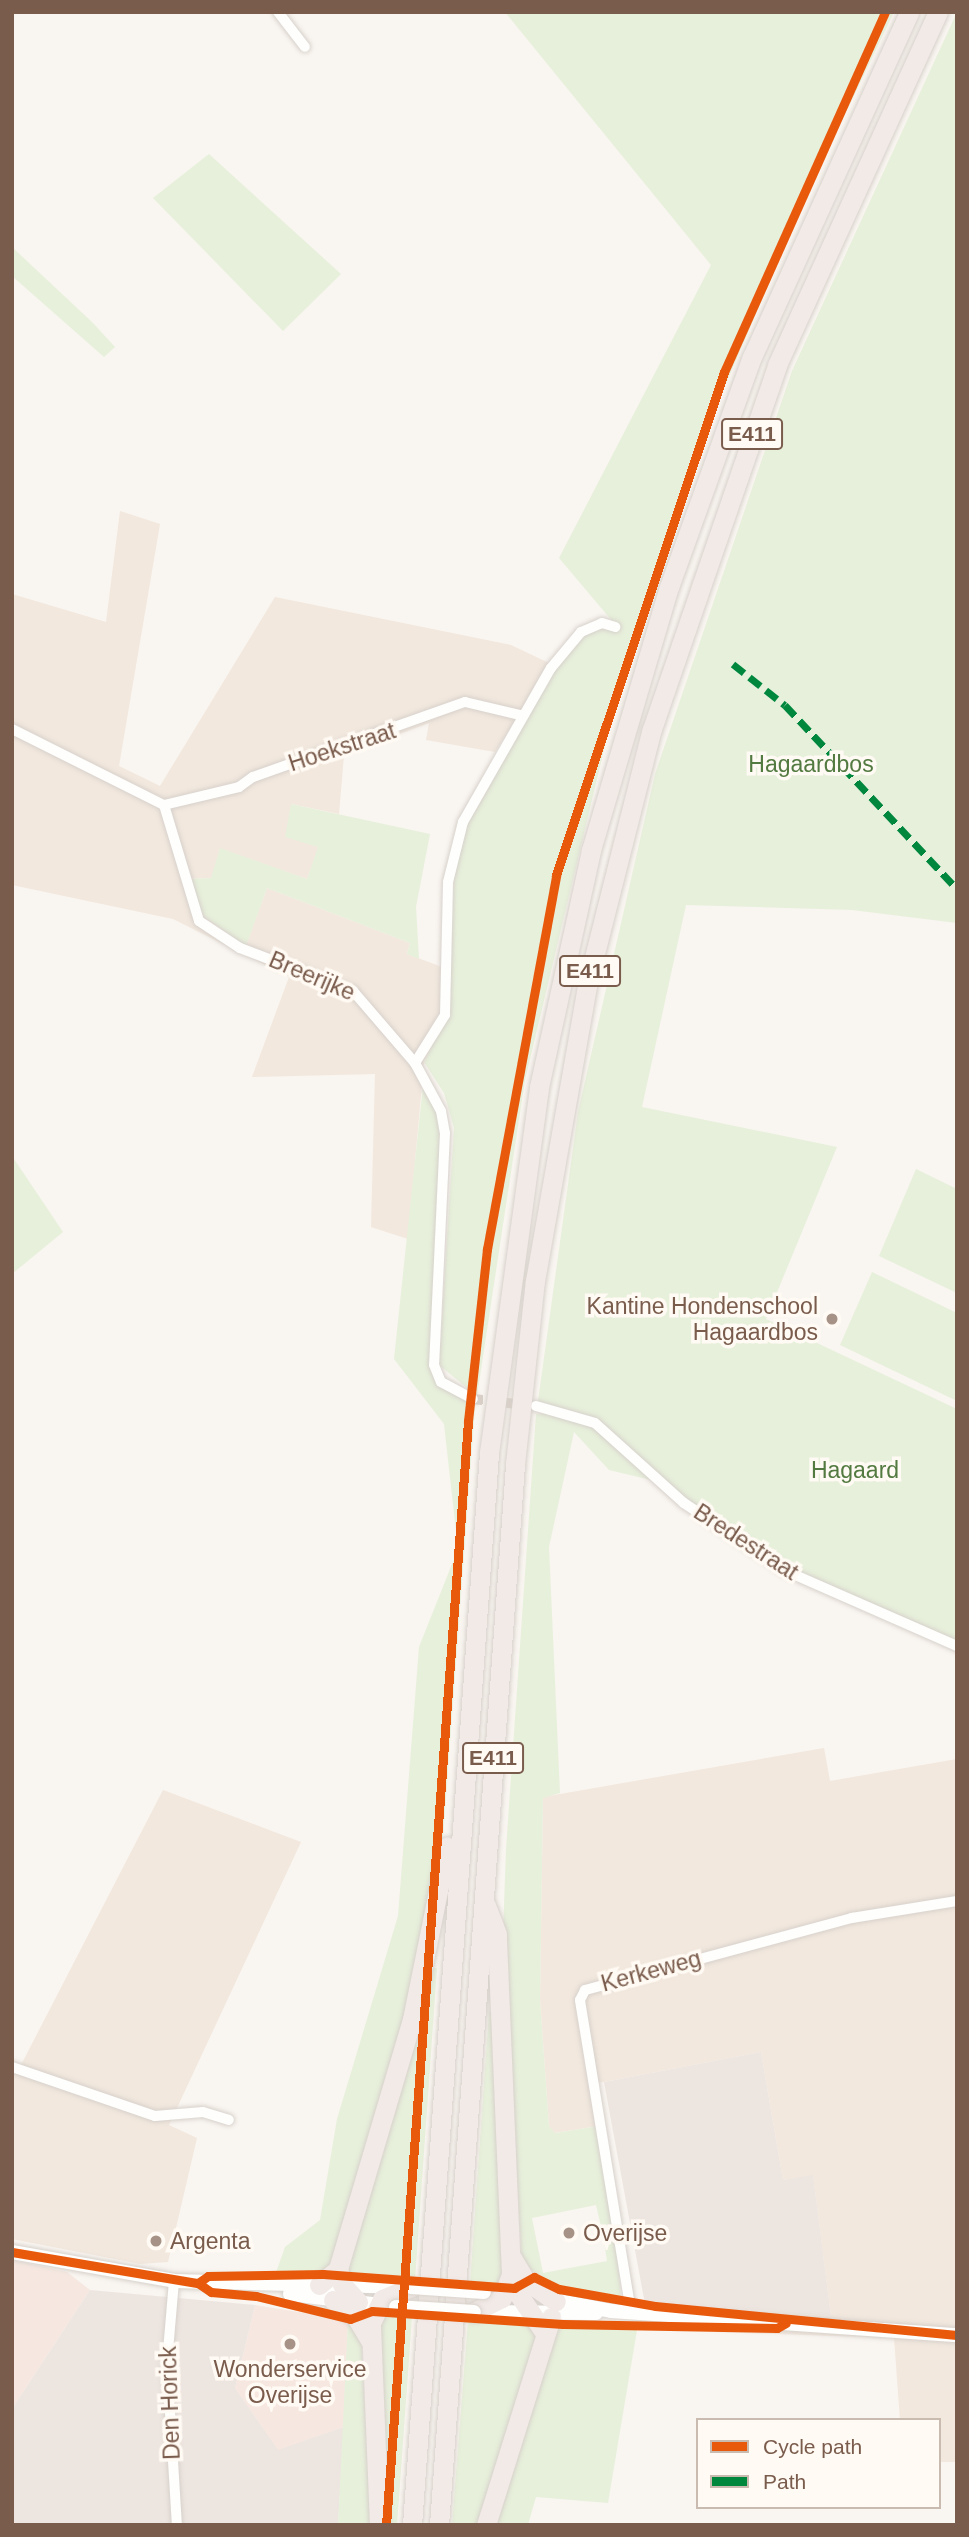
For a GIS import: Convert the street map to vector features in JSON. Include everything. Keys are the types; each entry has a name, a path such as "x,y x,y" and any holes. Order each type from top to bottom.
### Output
{"highway":[{"name":"E411","path":"412,2525 462,1803 509,1273 539,1087 591,850 665,599 752,356 909,12"},
{"name":"E411","path":"439,2525 483,1899 535,1281 557,1135 613,874 652,729 777,365 938,12"},
{"path":"372,2346 338,2284 422,1980 448,1837 462,1803"},
{"path":"483,1899 497,1934 510,2253 506,2299"},
{"path":"486,2525 547,2317 510,2253"},
{"path":"319,2286 338,2284 376,2300 411,2287"},
{"path":"474,2312 506,2299 547,2317"},
{"path":"376,2300 372,2346 379,2525"}],"main road":[{"path":"12,2252 174,2281 268,2288 319,2286"},
{"path":"268,2288 338,2284 376,2300 474,2312"},
{"path":"411,2287 506,2299"},
{"path":"547,2317 611,2311 955,2333"}],"street":[{"path":"278,12 305,47"},
{"path":"415,1063 445,1016 446,905 457,839 520,715 577,636 596,624 615,627"},
{"name":"Hoekstraat","path":"164,805 240,787 253,777 361,744 465,702 520,715"},
{"path":"12,729 164,805"},
{"name":"Breerijke","path":"164,805 176,831 184,889 199,921 240,948 353,990 415,1063 441,1111 445,1133 434,1364 441,1382 473,1399"},
{"name":"Bredestraat","path":"536,1406 555,1409 595,1423 684,1503 786,1571 957,1646"},
{"name":"Kerkeweg","path":"631,2312 580,2000 585,1990 852,1918 957,1901"},
{"path":"12,2067 155,2116 203,2112 229,2120"},
{"name":"Den Horick","path":"174,2281 167,2363 177,2525"}],"shaded area":[{"path":"120,511 160,524 119,766 160,786 275,597 511,645 551,664 495,752 426,740 429,723 344,755 339,814 291,804 319,847 307,879 220,849 212,878 190,879 246,945 267,888 410,943 407,954 453,971 450,1011 424,1062 408,1239 371,1227 375,1074 252,1077 289,977 173,919 12,885 12,594 106,622"},
{"path":"824,1748 830,1781 957,1759 957,2462 941,2462 941,2418 900,2418 894,2338 714,2332 713,2307 831,2316 813,2176 783,2180 761,2052 593,2084 599,2126 554,2133 549,2126 540,2000 543,1797"},
{"path":"163,1790 301,1842 169,2125 197,2138 168,2262 140,2264 12,2239 12,2063 21,2065"},
{"path":"761,2052 783,2180 813,2175 831,2316 645,2304 604,2082"},
{"path":"12,2260 67,2272 90,2290 12,2409"},
{"path":"90,2290 255,2305 235,2388 278,2450 344,2427 338,2525 12,2525 12,2409"},
{"path":"255,2305 348,2320 344,2427 278,2451 235,2388"}],"green space":[{"path":"505,12 894,12 814,179 721,395 613,712 525,1080 477,1396 439,1365 454,1128 444,1093 424,1062 450,1011 454,876 467,821 544,682 586,635 613,622 559,558 711,265"},
{"name":"Hagaardbos","path":"957,12 957,923 852,910 686,905 642,1107 837,1147 766,1319 957,1409 957,1643 788,1566 686,1500 593,1417 538,1401 578,1112 655,774 792,371"},
{"path":"209,154 341,274 283,331 153,198"},
{"path":"12,247 115,347 104,357 12,276"},
{"path":"291,804 430,834 416,907 419,959 407,954 410,943 267,888 246,946 199,913 190,879 211,878 220,848 307,879 318,847 285,837"},
{"path":"423,1085 439,1118 441,1151 430,1349 435,1382 475,1407 442,1851 418,1973 328,2271 274,2278 285,2247 320,2220 337,2119 398,1916 419,1647 458,1549 444,1424 394,1359"},
{"path":"12,1156 63,1232 12,1274"},
{"path":"916,1169 957,1189 957,1293 879,1256"},
{"path":"872,1272 957,1313 957,1401 840,1345"},
{"path":"558,1412 596,1426 651,1480 609,1470 574,1432 549,1547 560,1793 543,1798 540,2000 549,2126 555,2133 599,2126 616,2223 601,2226 596,2205 532,2218 543,2273 607,2261 604,2241 616,2240 621,2297 556,2285 522,2264 503,1934 506,1849 536,1414"},
{"path":"430,1968 437,1968 415,2280 347,2274"},
{"path":"489,2012 495,2012 506,2286 470,2284"},
{"path":"381,2315 412,2317 397,2525 382,2525 376,2360"},
{"path":"348,2320 361,2334 371,2525 338,2525"},
{"path":"468,2321 536,2326 537,2333 481,2525 452,2525"},
{"path":"578,2324 638,2324 608,2503 536,2497 528,2525 493,2525 558,2327"}],"tunnel":[{"path":"473,1399 525,1405"}],"marked path":[{"path":"733,664 785,705 957,889"}],"cycle path":[{"path":"386,2525 468,1421 487,1249 556,875 724,372 885,12"},
{"path":"12,2252 198,2283 211,2292 256,2296 350,2319 372,2311 563,2324 777,2328 786,2323"},
{"path":"198,2283 208,2276 323,2274 514,2288 534,2277 559,2289 655,2306 957,2335"}],"place":[{"name":"Kantine Hondenschool Hagaardbos","path":"832,1319"},
{"name":"Overijse","path":"569,2233"},
{"name":"Argenta","path":"156,2241"},
{"name":"Wonderservice Overijse","path":"290,2344"}],"park label":[{"name":"Hagaard","path":"855,1470"}]}
